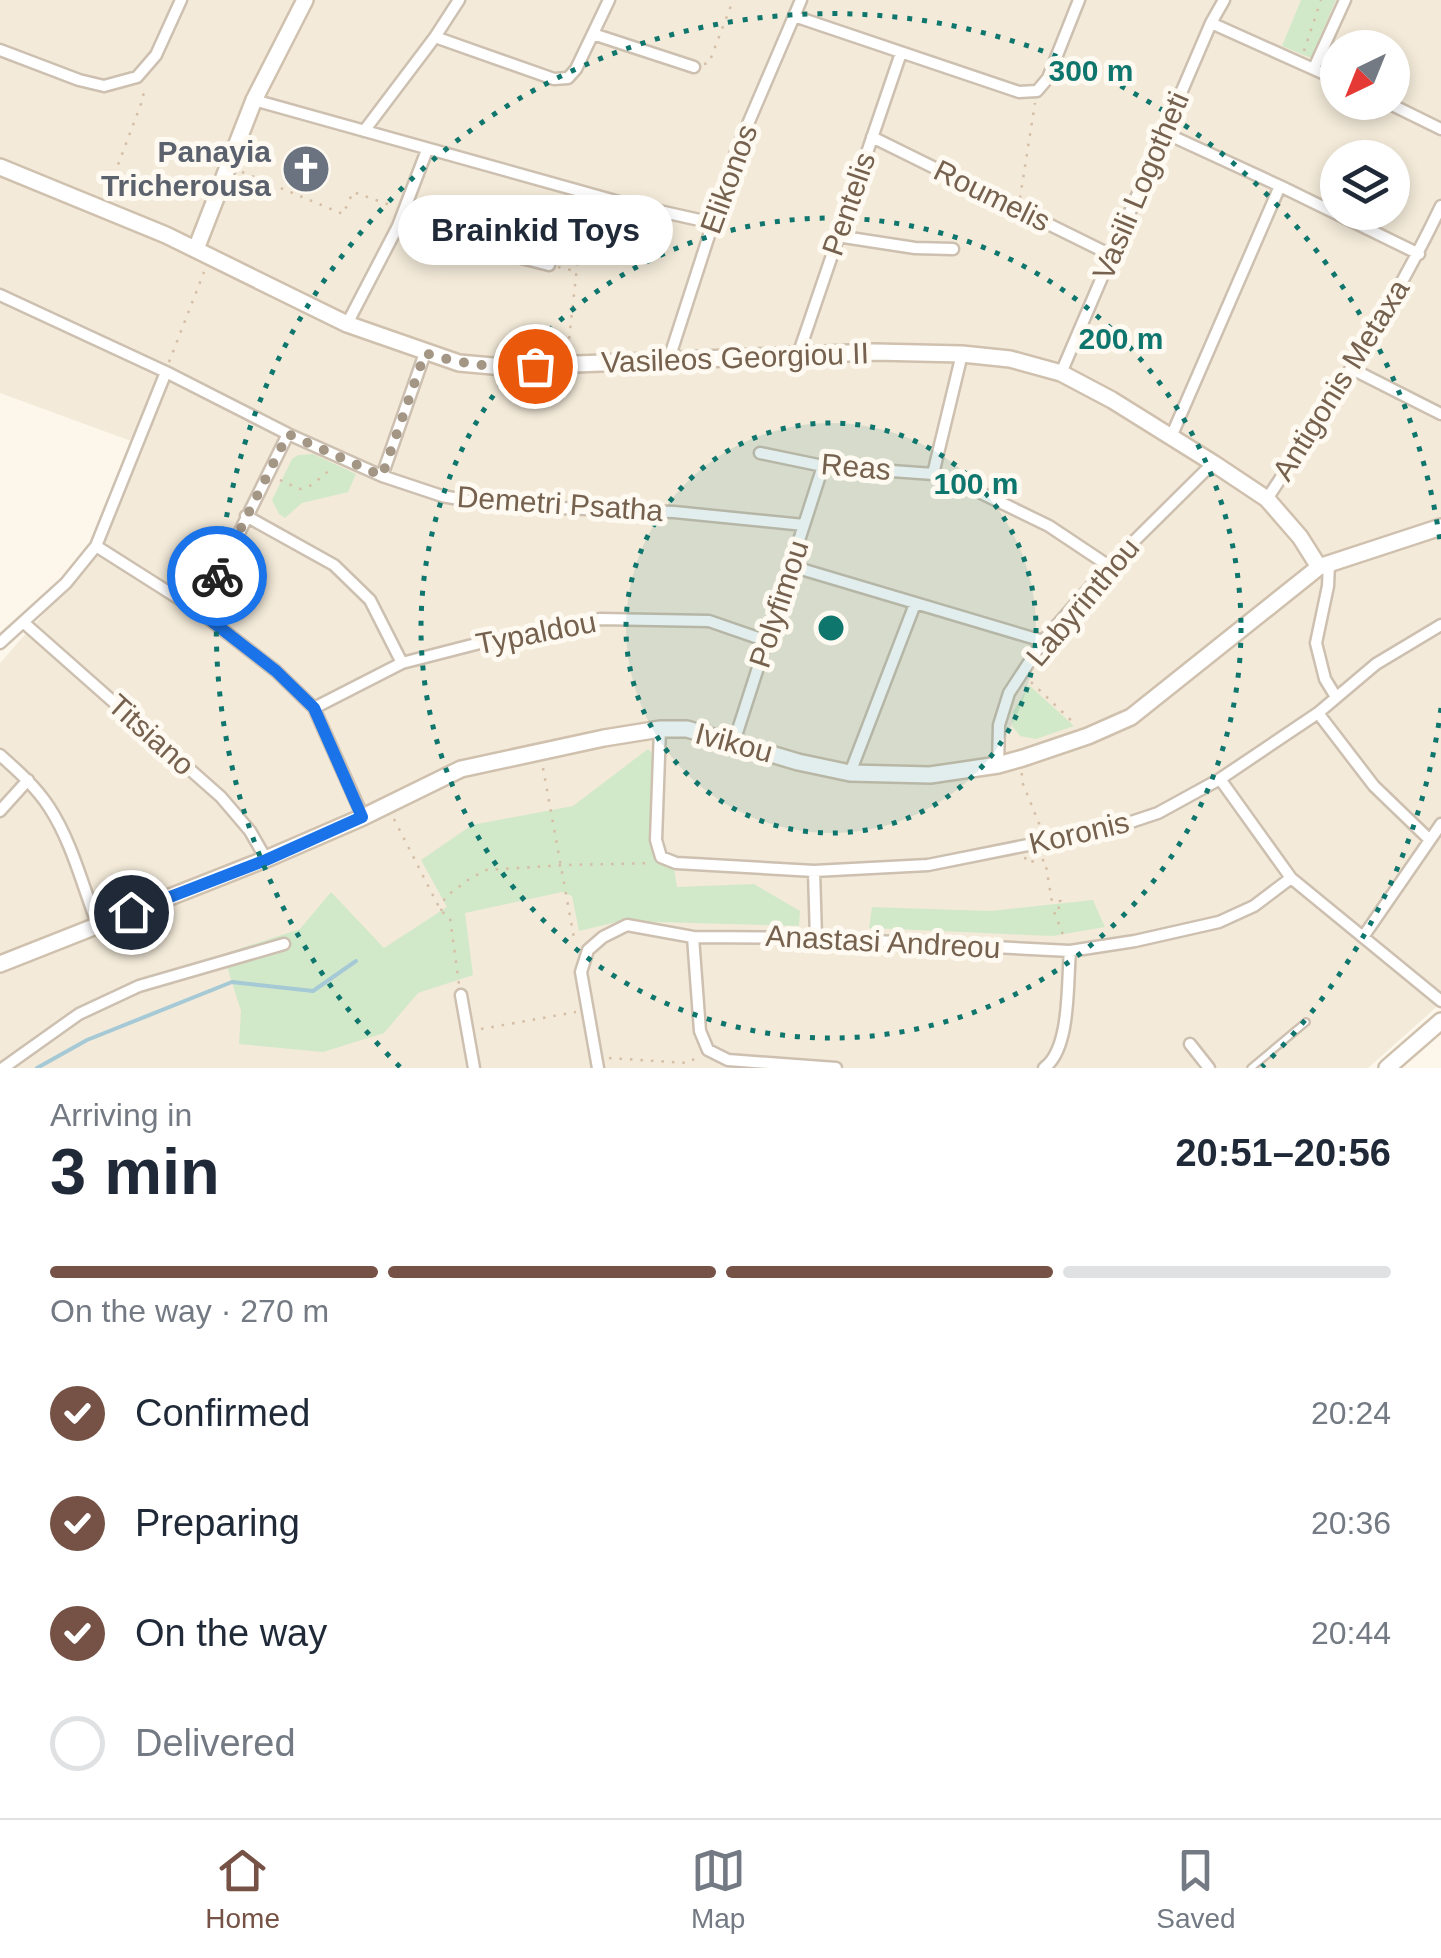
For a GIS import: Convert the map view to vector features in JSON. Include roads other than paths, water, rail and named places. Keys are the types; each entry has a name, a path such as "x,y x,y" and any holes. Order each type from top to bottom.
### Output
{"street":[{"path":"0,50 104,86 136,77 156,56 181,0"},
{"path":"196,249 254,100 305,0"},
{"path":"364,131 459,0"},
{"path":"435,36 554,79 568,78 610,0"},
{"name":"Elikonos","path":"668,362 736,152 801,0"},
{"path":"794,16 1019,92 1037,91 1048,78 1079,0"},
{"name":"Vasili Logotheti","path":"1060,373 1224,0"},
{"path":"1314,68 1344,0"},
{"path":"1211,23 1320,71"},
{"path":"593,34 694,67"},
{"name":"Pentelis","path":"798,355 901,53"},
{"path":"254,100 586,193 713,223"},
{"path":"1410,114 1441,129"},
{"path":"1165,134 1419,254"},
{"name":"Roumelis","path":"872,137 1112,255"},
{"path":"347,324 398,226 426,150"},
{"name":"Vasileos Georgiou II","path":"0,167 196,249 347,324 459,363 504,367 874,352 1010,359 1060,373 1112,400 1267,499 1324,566"},
{"path":"1171,436 1280,186"},
{"name":"Antigonis Metaxa","path":"1267,499 1352,369 1419,254 1441,206"},
{"path":"398,226 549,265"},
{"path":"837,236 914,248 953,249"},
{"name":"Demetri Psatha","path":"0,294 288,434 382,476 442,496 499,506 674,512 804,525"},
{"path":"382,476 425,353"},
{"path":"932,474 962,354"},
{"path":"1352,369 1441,414"},
{"path":"0,643 66,583 96,546 166,372"},
{"path":"200,612 288,434"},
{"name":"Reas","path":"760,453 824,466 932,474 1050,526 1109,566"},
{"name":"Labyrinthou","path":"998,765 999,725 1009,694 1043,641 1109,566 1213,462"},
{"name":"Polyfimou","path":"734,742 824,466"},
{"path":"246,516 334,565 370,600 402,663"},
{"name":"Ivikou","path":"0,964 266,860 461,769 540,752 660,729 686,729 850,773 930,775 1023,758 1131,717 1324,566 1441,527"},
{"path":"96,546 200,612 276,671 314,708 362,817"},
{"path":"791,566 1043,641"},
{"path":"1324,566 1328,586 1316,643 1325,679 1336,697"},
{"path":"850,773 915,604"},
{"name":"Typaldou","path":"314,708 402,663 480,642 600,619 710,621 767,641"},
{"name":"Titsiano","path":"23,622 221,797 250,832 266,860"},
{"name":"Koronis","path":"660,729 656,840 661,858 676,863 814,871 928,866 1113,828 1158,814 1220,779 1318,712 1376,664 1441,625"},
{"path":"1318,712 1374,786 1430,840"},
{"path":"0,755 28,780 50,808 68,844 98,926"},
{"path":"1220,779 1292,878 1441,1001"},
{"path":"0,811 28,780"},
{"path":"1364,937 1441,824"},
{"path":"814,871 816,938"},
{"name":"Anastasi Andreou","path":"597,1063 581,972 588,950 627,925 693,937 816,938 1070,951 1218,922 1254,906 1292,878"},
{"path":"693,937 700,1030 708,1050 728,1060 836,1068"},
{"path":"3,1068 80,1014 140,986 284,944"},
{"path":"1044,1068 1054,1061 1063,1038 1070,951"},
{"path":"462,995 474,1068"},
{"path":"1387,1068 1441,1021"},
{"path":"1190,1044 1206,1067"}],"lane":[{"path":"1250,1068 1306,1022"}],"waterway":[{"path":"37,1068 87,1040 232,982 313,991 356,961"}],"place":[{"name":"Panayia Tricherousa","path":"306,169"},
{"name":"Brainkid Toys","path":"535,366"}]}
